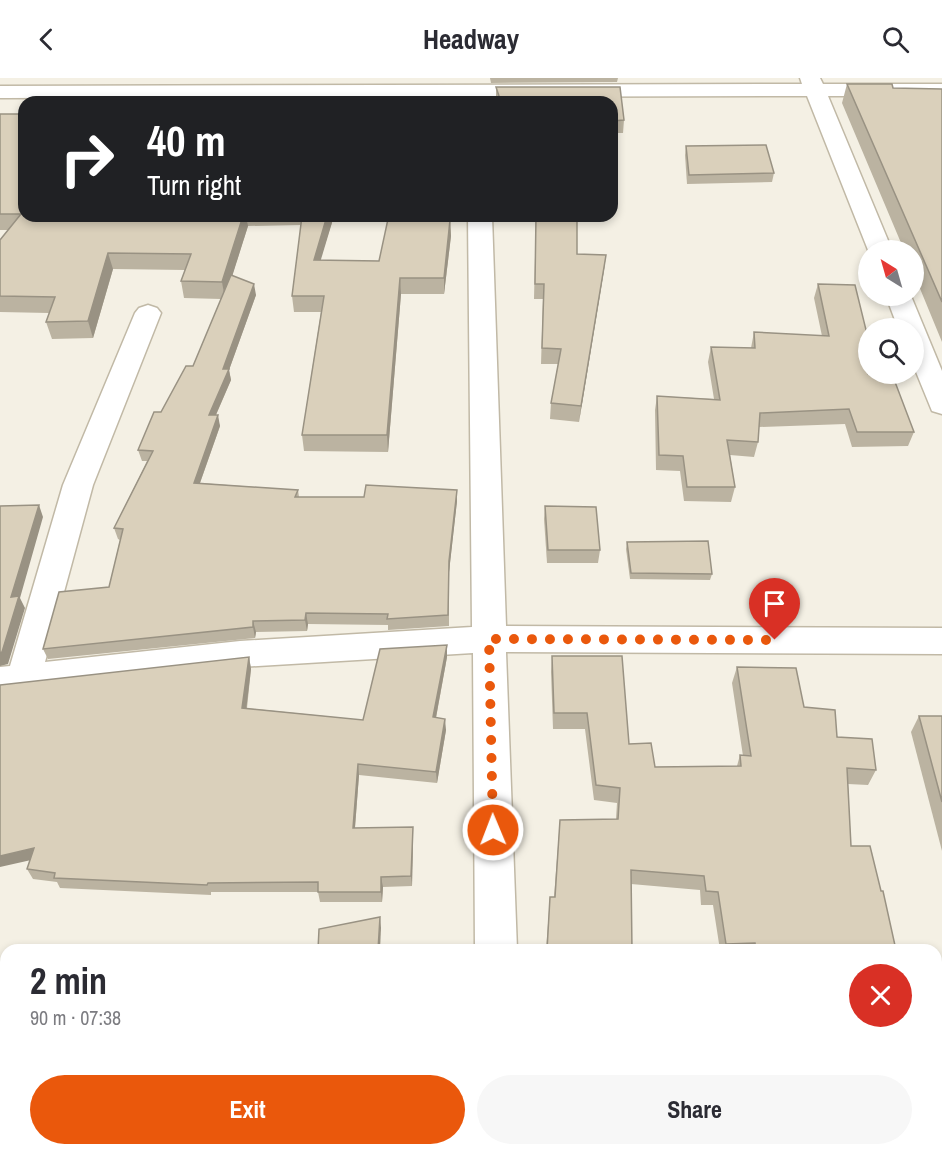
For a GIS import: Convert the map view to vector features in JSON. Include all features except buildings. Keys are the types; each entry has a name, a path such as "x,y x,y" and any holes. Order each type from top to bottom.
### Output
{"street":[{"path":"812,84 876,240"},
{"path":"0,92 31,85 297,85 478,96 812,84 942,90"},
{"path":"480,222 495,944"},
{"path":"148,313 78,485 12,678 240,654 489,639 942,640"},
{"path":"924,359 942,405"}],"route":[{"path":"493,830 489,639 775,640"}]}
